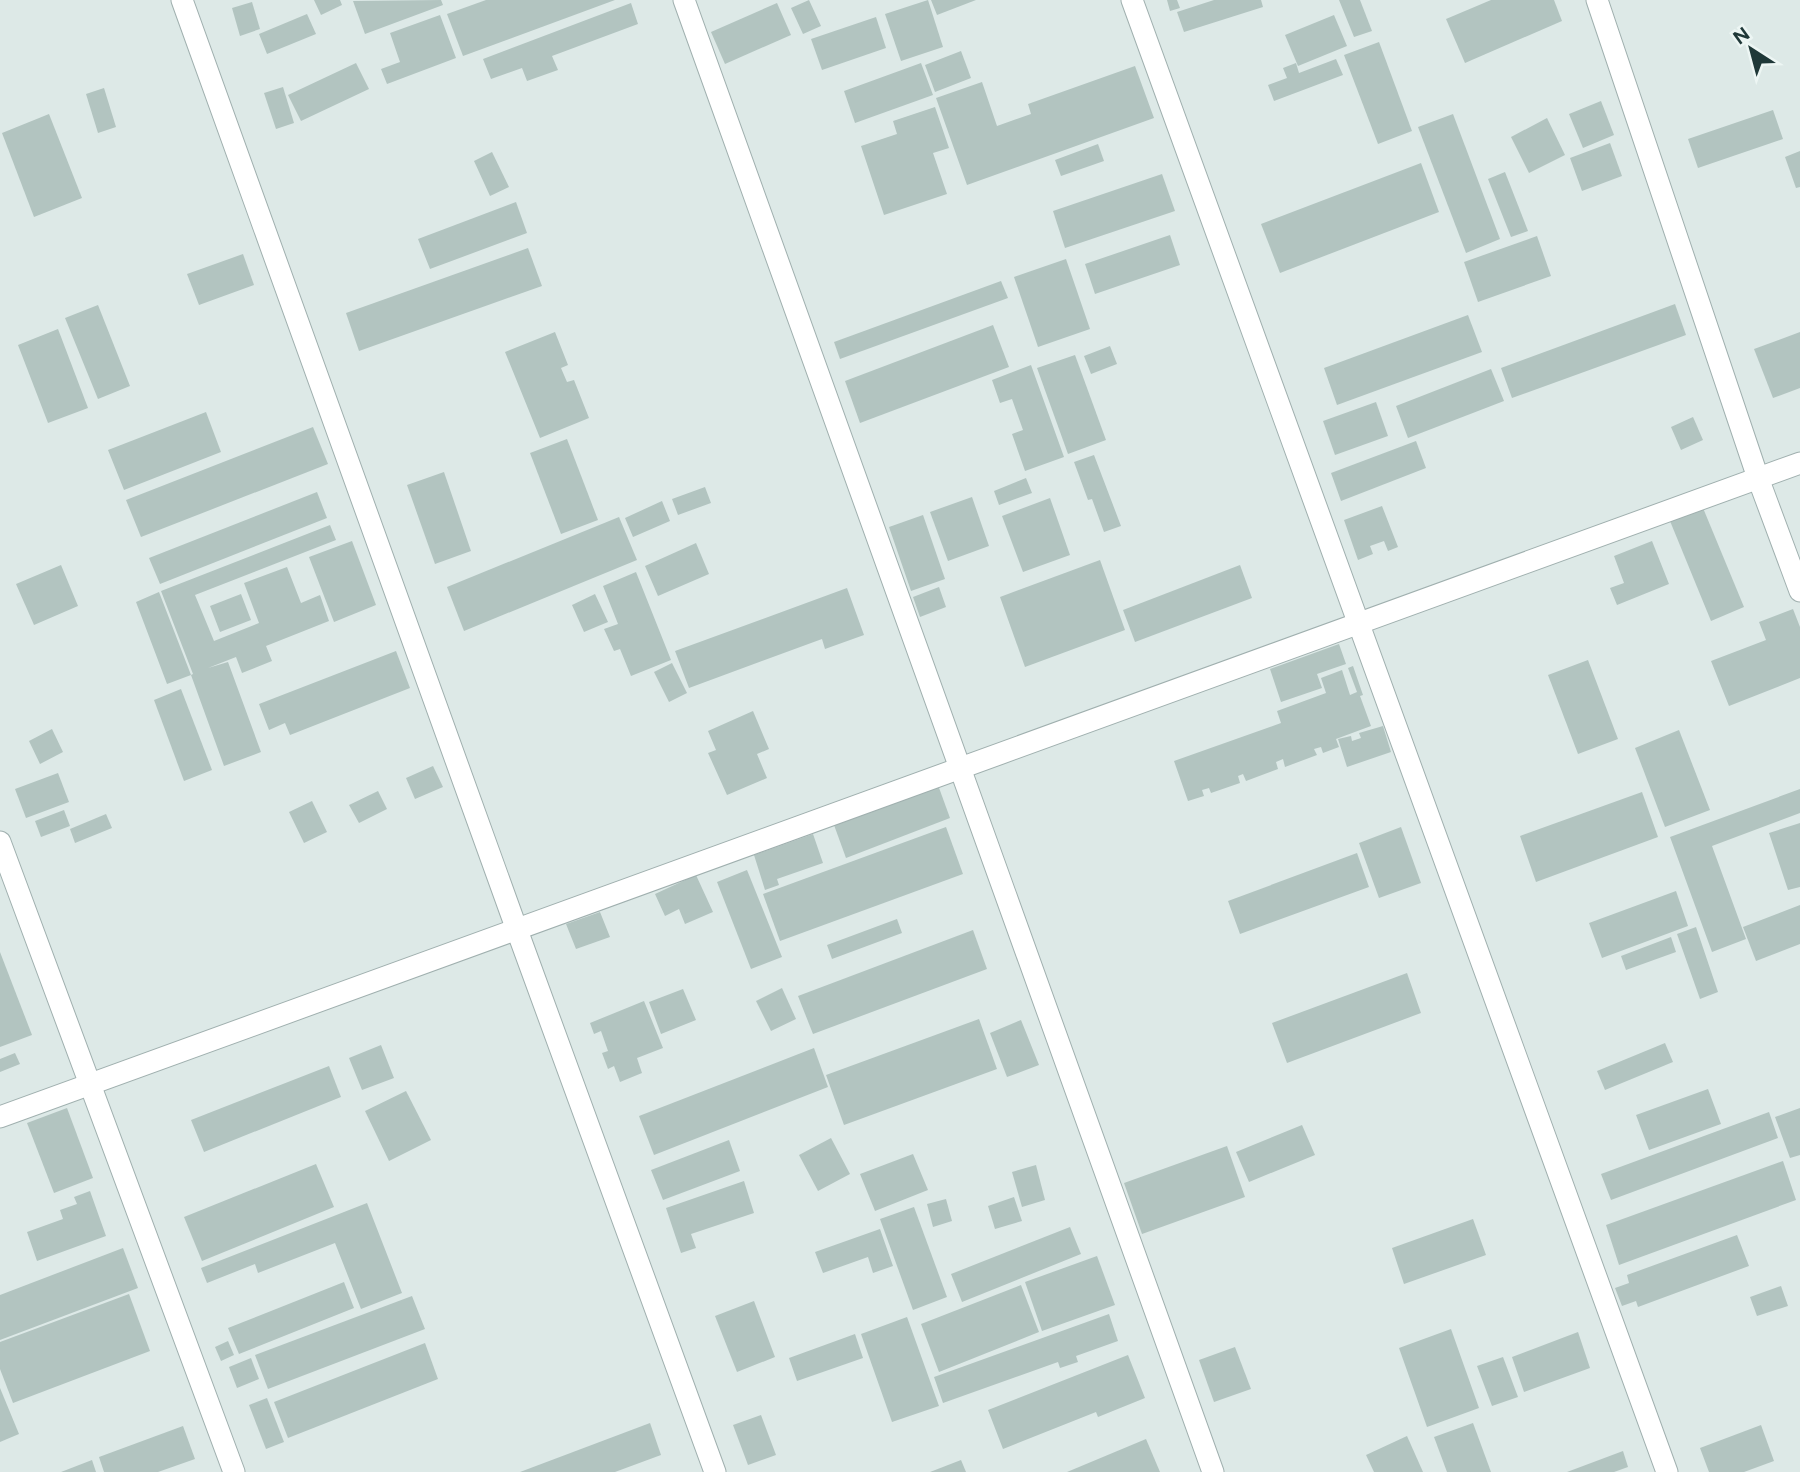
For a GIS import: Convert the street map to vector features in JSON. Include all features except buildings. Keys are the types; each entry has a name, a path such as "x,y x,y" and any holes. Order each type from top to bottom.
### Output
{"street":[{"path":"182,0 715,1472"},
{"path":"684,0 1213,1472"},
{"path":"1132,0 1667,1472"},
{"path":"1597,0 1758,478 1800,592"},
{"path":"0,1117 1800,463"},
{"path":"0,842 234,1472"}]}
